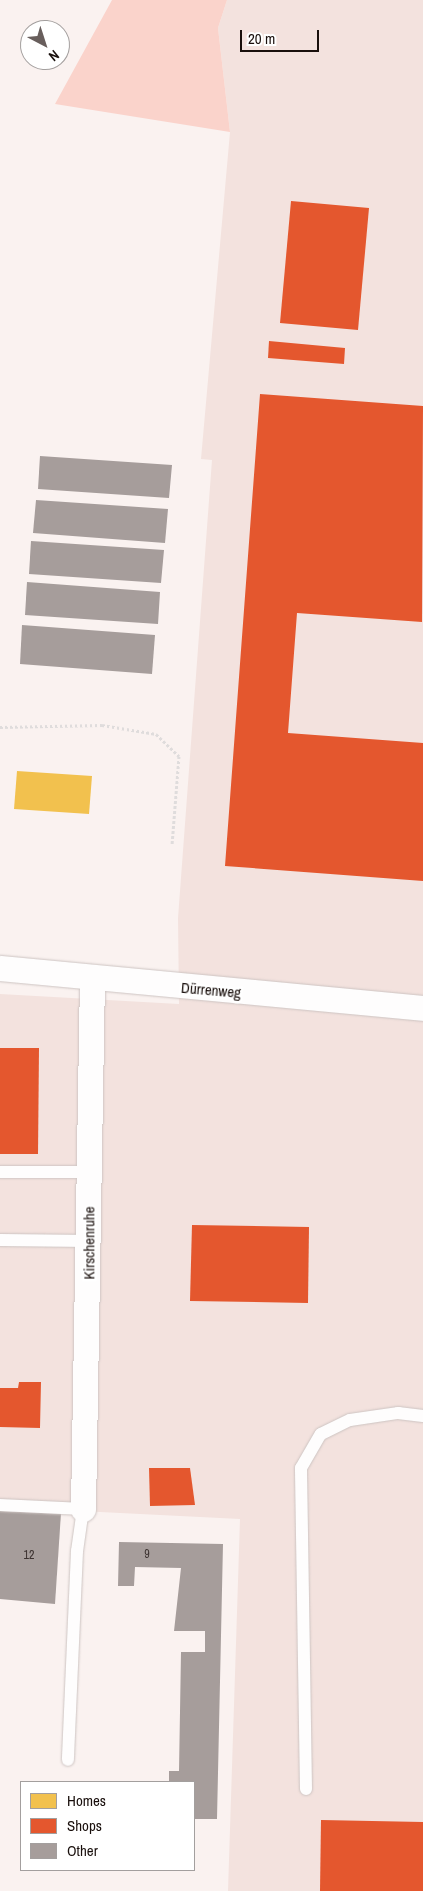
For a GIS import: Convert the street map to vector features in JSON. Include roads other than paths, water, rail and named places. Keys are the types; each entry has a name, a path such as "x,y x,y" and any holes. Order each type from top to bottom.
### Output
{"street":[{"name":"Dürrenweg","path":"0,968 423,1008"},
{"name":"Kirschenruhe","path":"83,1509 90,1241 92,977"}],"lane":[{"path":"0,1172 90,1172"},
{"path":"0,1240 90,1241"},
{"path":"306,1789 301,1468 321,1434 350,1420 398,1413 423,1416"},
{"path":"0,1505 83,1509 77,1551 68,1760"}]}
